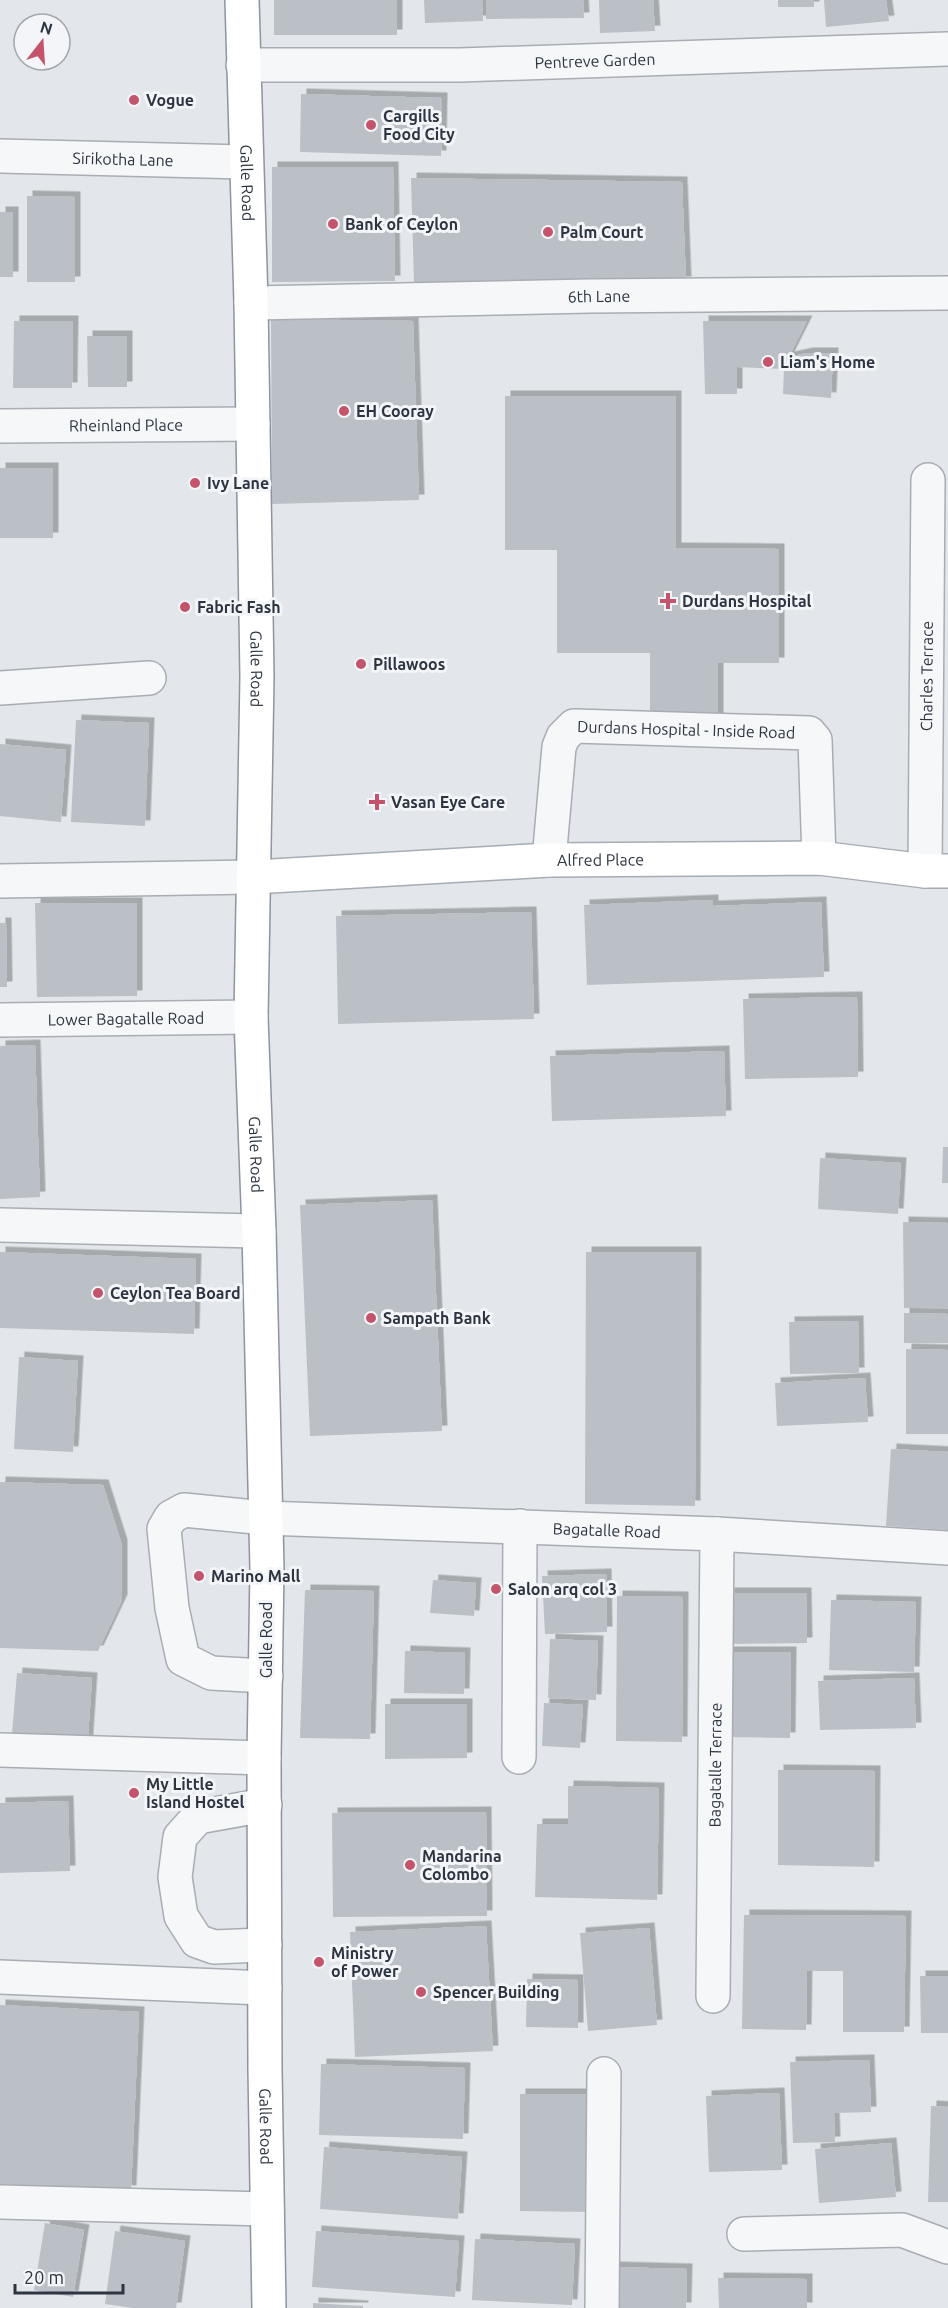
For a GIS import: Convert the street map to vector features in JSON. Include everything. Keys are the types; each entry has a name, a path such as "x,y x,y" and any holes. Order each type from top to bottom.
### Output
{"main road":[{"name":"Galle Road","path":"242,0 245,162 251,303 257,677 251,1017 259,1231 265,1518 265,1988 269,2308"},
{"name":"Alfred Place","path":"253,877 549,860 819,858 937,871"}],"street":[{"name":"Pentreve Garden","path":"243,66 460,64 948,49"},
{"name":"Sirikotha Lane","path":"0,156 245,162"},
{"name":"6th Lane","path":"251,303 948,293"},
{"name":"Rheinland Place","path":"0,426 253,424"},
{"name":"Charles Terrace","path":"928,480 937,871"},
{"path":"0,688 149,678"},
{"name":"Durdans Hospital - Inside Road","path":"549,860 559,747 563,737 574,726 809,733 815,740 819,858"},
{"path":"0,881 253,877"},
{"name":"Lower Bagatalle Road","path":"0,1020 251,1017"},
{"path":"0,1225 259,1231"},
{"name":"Bagatalle Road","path":"266,1676 211,1673 183,1659 172,1608 164,1529 171,1517 184,1510 265,1518 717,1533 948,1548"},
{"path":"519,1757 520,1526"},
{"name":"Bagatalle Terrace","path":"713,1996 717,1533"},
{"path":"0,1750 264,1758"},
{"path":"265,1805 198,1817 180,1837 175,1876 181,1916 197,1941 214,1947 265,1945"},
{"path":"0,1977 265,1988"},
{"path":"602,2308 604,2074"},
{"path":"0,2202 267,2209"},
{"path":"744,2234 902,2230 948,2247"}],"building":[{"path":"274,0 397,0 397,35 274,35"},
{"path":"424,0 482,0 483,21 425,23"},
{"path":"486,0 583,0 584,18 486,19"},
{"path":"599,0 653,0 655,31 600,33"},
{"path":"778,0 814,0 814,7 778,7"},
{"path":"824,0 886,0 889,21 826,27"},
{"name":"Cargills Food City","path":"301,94 442,98 441,156 300,152"},
{"name":"Bank of Ceylon","path":"272,167 393,167 395,281 272,282"},
{"name":"Palm Court","path":"411,178 682,182 686,282 414,282"},
{"path":"27,196 75,197 75,282 27,282"},
{"path":"0,212 13,212 13,277 0,277"},
{"name":"EH Cooray","path":"271,319 413,321 419,500 272,504"},
{"path":"14,321 73,321 72,388 13,388"},
{"name":"Liam's Home","path":"703,321 807,321 789,357 807,353 833,353 831,398 783,394 784,369 737,367 737,394 705,394"},
{"path":"87,336 127,336 127,387 88,387"},
{"name":"Durdans Hospital","path":"505,396 676,396 676,548 779,549 779,663 718,663 718,722 650,721 650,653 557,653 557,550 505,550"},
{"path":"0,468 53,468 53,538 0,538"},
{"path":"76,720 149,723 145,826 71,822"},
{"path":"0,744 66,750 61,822 0,816"},
{"path":"713,900 713,906 821,902 824,977 587,985 584,905"},
{"path":"35,903 137,903 137,996 37,997"},
{"path":"531,912 534,1019 338,1024 336,916"},
{"path":"0,923 6,923 7,987 0,987"},
{"path":"857,997 858,1077 745,1079 743,999"},
{"path":"35,1045 40,1197 0,1199 0,1046"},
{"path":"724,1051 726,1116 552,1121 550,1056"},
{"path":"943,1147 948,1147 948,1183 942,1183"},
{"path":"820,1158 901,1163 898,1214 818,1209"},
{"name":"Sampath Bank","path":"432,1200 442,1431 310,1436 300,1205"},
{"path":"903,1222 948,1223 948,1308 904,1308"},
{"name":"Ceylon Tea Board","path":"0,1252 196,1259 194,1334 0,1328"},
{"path":"586,1252 696,1252 695,1506 585,1504"},
{"path":"904,1313 948,1314 948,1343 904,1343"},
{"path":"858,1321 859,1373 790,1374 789,1322"},
{"path":"906,1349 948,1350 948,1434 906,1434"},
{"path":"19,1357 78,1361 73,1452 14,1449"},
{"path":"865,1378 868,1422 777,1426 775,1383"},
{"path":"891,1449 948,1452 948,1530 886,1526"},
{"path":"0,1482 103,1485 122,1545 122,1600 98,1651 0,1648"},
{"path":"606,1574 607,1632 545,1634 542,1576"},
{"path":"433,1580 476,1583 474,1616 430,1613"},
{"path":"305,1590 374,1591 370,1739 300,1738"},
{"path":"729,1593 806,1593 807,1643 729,1644"},
{"path":"617,1596 683,1597 682,1742 616,1741"},
{"path":"831,1600 916,1602 914,1672 829,1670"},
{"path":"550,1639 598,1641 596,1700 548,1698"},
{"path":"405,1651 465,1653 464,1694 404,1693"},
{"path":"724,1652 791,1652 790,1738 723,1737"},
{"path":"17,1673 92,1678 87,1752 11,1746"},
{"path":"914,1678 916,1728 820,1730 818,1681"},
{"path":"544,1703 583,1705 580,1748 542,1746"},
{"path":"385,1704 467,1704 467,1758 385,1759"},
{"path":"778,1770 875,1771 874,1867 778,1865"},
{"path":"568,1786 659,1788 657,1900 535,1897 537,1824 568,1824"},
{"path":"68,1801 70,1871 0,1873 0,1803"},
{"name":"Mandarina Colombo","path":"486,1812 487,1916 333,1917 332,1813"},
{"path":"744,1915 906,1916 904,2032 843,2032 843,1971 807,1971 806,2030 742,2029"},
{"name":"Spencer Building","path":"486,1926 493,2051 355,2057 350,1932"},
{"path":"649,1928 657,2025 588,2031 580,1933"},
{"path":"920,1976 948,1976 948,2033 921,2033"},
{"path":"527,1979 578,1980 578,2028 526,2027"},
{"path":"0,2005 139,2012 131,2191 0,2184"},
{"path":"869,2060 871,2112 834,2113 835,2142 793,2143 790,2062"},
{"path":"321,2064 465,2068 463,2139 319,2135"},
{"path":"779,2093 782,2170 709,2172 706,2096"},
{"path":"520,2094 589,2094 590,2212 520,2211"},
{"path":"931,2106 948,2107 948,2202 928,2202"},
{"path":"891,2143 896,2197 819,2203 815,2149"},
{"path":"324,2147 462,2157 458,2219 320,2209"},
{"path":"45,2223 84,2230 73,2297 34,2290"},
{"path":"115,2231 185,2241 176,2308 133,2308 105,2304"},
{"path":"316,2231 459,2241 455,2297 312,2287"},
{"path":"475,2239 575,2244 572,2305 472,2300"},
{"path":"613,2267 687,2269 686,2308 612,2308"},
{"path":"718,2278 807,2279 807,2308 719,2308"},
{"path":"313,2303 363,2306 363,2308 313,2308"}],"place":[{"name":"Vogue","path":"134,100"},
{"name":"Cargills Food City","path":"371,125"},
{"name":"Bank of Ceylon","path":"333,224"},
{"name":"Palm Court","path":"548,232"},
{"name":"Liam's Home","path":"768,362"},
{"name":"EH Cooray","path":"344,411"},
{"name":"Ivy Lane","path":"195,483"},
{"name":"Durdans Hospital","path":"668,601"},
{"name":"Fabric Fash","path":"185,607"},
{"name":"Pillawoos","path":"361,664"},
{"name":"Vasan Eye Care","path":"377,802"},
{"name":"Ceylon Tea Board","path":"98,1293"},
{"name":"Sampath Bank","path":"371,1318"},
{"name":"Marino Mall","path":"199,1576"},
{"name":"Salon arq col 3","path":"496,1589"},
{"name":"My Little Island Hostel","path":"134,1793"},
{"name":"Mandarina Colombo","path":"410,1865"},
{"name":"Ministry of Power","path":"319,1962"},
{"name":"Spencer Building","path":"421,1992"}]}
